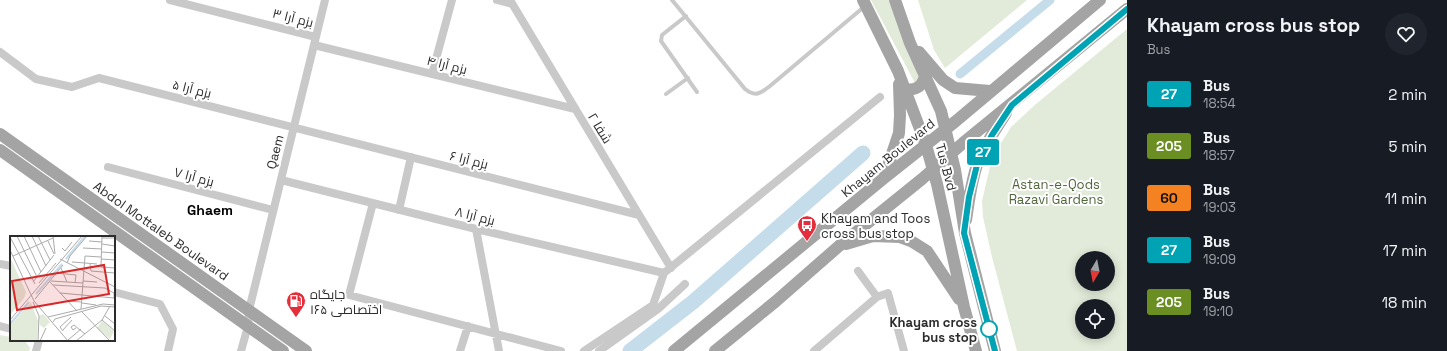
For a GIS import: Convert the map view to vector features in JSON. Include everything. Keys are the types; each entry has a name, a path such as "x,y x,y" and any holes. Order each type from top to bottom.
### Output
{"main road":[{"name":"Tus Bvd","path":"895,0 910,43 941,111 951,154 964,233 995,351"},
{"name":"Khayam Boulevard","path":"674,351 884,178 946,129 1100,0"},
{"name":"Tus Bvd","path":"864,3 898,71 926,144 964,307 976,351"},
{"path":"715,351 775,302 839,246 1127,9"},
{"path":"910,43 943,80 955,88 990,91"},
{"path":"884,178 898,133 900,115 898,71"},
{"path":"904,89 911,90 918,88 923,82 925,76"},
{"path":"964,233 969,197 978,161 992,135 1012,105"},
{"name":"Abdol Mottaleb Boulevard","path":"0,134 306,351"},
{"name":"Abdol Mottaleb Boulevard","path":"0,150 282,351"},
{"path":"839,246 873,236 900,237 911,241 926,251 964,307"}],"street":[{"name":"بزم آرا ۳","path":"170,0 316,37"},
{"name":"Qaem","path":"241,351 248,326 249,310 325,0"},
{"path":"432,74 452,0"},
{"path":"497,0 511,2"},
{"name":"شفا ۲","path":"511,2 639,215 667,271"},
{"name":"بزم آرا ۴","path":"314,45 575,109"},
{"name":"بزم آرا ۵","path":"0,52 36,79 72,87 99,78 294,127"},
{"path":"584,351 653,305 667,271 880,97"},
{"name":"بزم آرا ۶","path":"294,127 639,215"},
{"path":"399,210 411,157"},
{"name":"بزم آرا ۷","path":"108,167 273,210"},
{"name":"بزم آرا ۸","path":"281,180 476,229 667,271"},
{"path":"372,203 349,295 561,351"},
{"path":"476,229 499,351"},
{"path":"0,264 10,266"},
{"path":"858,271 876,297"},
{"path":"599,351 670,300 685,284"},
{"path":"115,292 160,304 173,329 168,351"},
{"path":"817,350 876,297 888,293 904,351"},
{"path":"0,326 10,329"},
{"path":"460,351 468,326"},
{"path":"36,351 39,341"}],"lane":[{"path":"672,0 745,89 750,93 757,94 770,86 864,3"},
{"path":"686,16 661,38 663,44 698,92"},
{"path":"666,94 688,78"}],"green space":[{"path":"871,0 890,0 921,79 915,83"},
{"path":"918,0 1027,0 945,68 934,50"},
{"name":"Astan-e-Qods Razavi Gardens","path":"1127,29 1127,351 1017,351 992,257 983,217 982,201 992,158 1011,127 1036,104"},
{"path":"0,335 10,337 10,341 25,341 30,348 29,351 0,351"}],"waterway":[{"path":"960,74 1050,0"},
{"path":"630,351 693,302 863,153"}],"bus line":[{"name":"27","path":"995,351 964,233 969,197 978,161 992,135 1012,105 1127,9"}],"place":[{"name":"Khayam and Toos cross bus stop","path":"807,242"},
{"name":"جایگاه اختصاصی ۱۶۵","path":"296,318"},
{"name":"Khayam cross bus stop","path":"989,329"}],"district":[{"name":"Ghaem","path":"210,210"}]}
